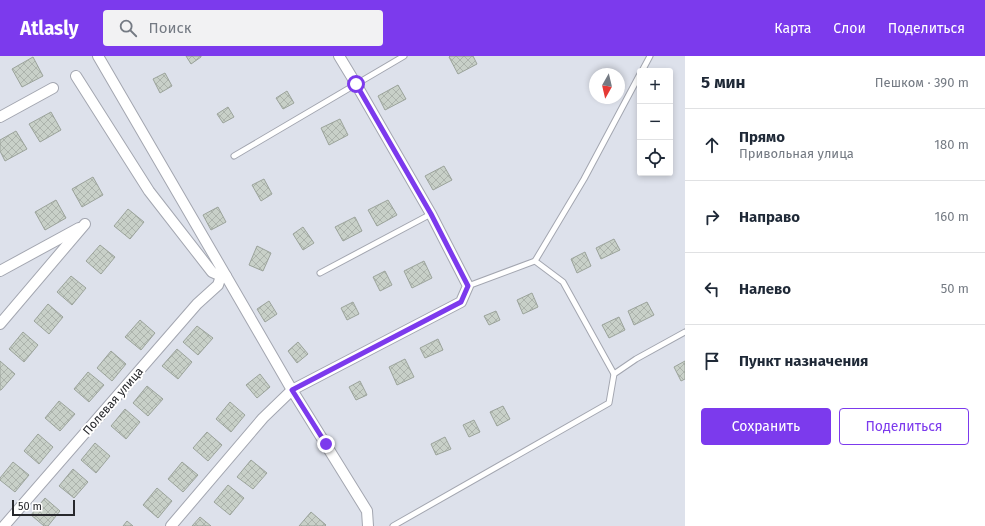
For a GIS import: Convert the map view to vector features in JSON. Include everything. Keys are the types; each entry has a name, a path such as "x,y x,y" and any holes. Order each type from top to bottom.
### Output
{"street":[{"path":"98,56 223,276 367,511 368,526"},
{"path":"171,526 263,418 292,390 461,302 468,286 431,214 339,56"},
{"path":"76,76 149,191 212,272 223,276"},
{"path":"0,116 53,88"},
{"path":"0,271 85,224 0,324"},
{"name":"Полевая улица","path":"4,526 196,304 218,286 223,276"}],"lane":[{"path":"234,156 404,56"},
{"path":"644,68 650,56"},
{"path":"468,286 535,261 584,179 637,80"},
{"path":"320,273 431,214"},
{"path":"393,526 609,403 614,374 563,282 535,261"},
{"path":"614,374 636,359 685,332"}],"building":[{"path":"186,56 201,56 201,57 191,64"},
{"path":"473,56 477,64 458,74 449,57"},
{"path":"33,57 43,76 22,87 12,69"},
{"path":"165,73 172,86 160,93 153,79"},
{"path":"398,85 406,99 385,110 378,96"},
{"path":"287,91 294,103 283,109 276,98"},
{"path":"228,107 234,117 223,123 217,114"},
{"path":"51,112 61,130 40,142 29,124"},
{"path":"340,119 348,135 329,145 321,128"},
{"path":"16,131 27,149 5,161 0,151 0,140"},
{"path":"444,166 452,180 433,190 425,176"},
{"path":"93,177 103,195 82,207 72,189"},
{"path":"264,179 272,194 261,201 252,185"},
{"path":"56,200 66,218 45,230 35,212"},
{"path":"388,200 397,215 377,226 368,210"},
{"path":"218,207 226,222 211,230 203,215"},
{"path":"128,209 144,222 130,239 114,226"},
{"path":"355,217 362,231 343,241 335,227"},
{"path":"303,227 314,243 303,250 293,234"},
{"path":"614,239 620,250 601,259 596,248"},
{"path":"100,245 115,257 101,274 86,261"},
{"path":"257,246 271,253 263,271 249,265"},
{"path":"585,252 591,266 577,273 571,259"},
{"path":"424,261 432,278 412,288 404,271"},
{"path":"385,271 392,285 380,291 373,277"},
{"path":"71,276 86,288 72,305 57,292"},
{"path":"532,293 538,307 523,314 517,300"},
{"path":"269,301 277,314 265,322 257,309"},
{"path":"353,302 359,314 347,320 341,308"},
{"path":"647,302 654,315 634,325 628,311"},
{"path":"48,304 63,317 49,334 34,321"},
{"path":"496,311 500,320 489,325 484,316"},
{"path":"619,317 625,330 609,338 602,325"},
{"path":"140,320 155,333 141,350 125,337"},
{"path":"197,326 213,338 198,355 183,342"},
{"path":"23,332 38,345 24,362 9,349"},
{"path":"438,339 443,350 425,358 420,348"},
{"path":"298,342 308,354 297,363 288,351"},
{"path":"177,349 192,362 178,379 162,366"},
{"path":"111,351 126,364 112,381 97,368"},
{"path":"405,359 414,377 397,385 389,367"},
{"path":"0,361 15,374 1,390 0,390"},
{"path":"685,361 685,379 681,381 674,367"},
{"path":"88,372 104,385 89,402 74,389"},
{"path":"260,374 270,387 257,398 246,385"},
{"path":"360,381 367,395 356,400 349,387"},
{"path":"147,386 163,399 148,416 133,403"},
{"path":"59,401 75,414 60,431 45,418"},
{"path":"230,402 245,415 231,432 216,419"},
{"path":"503,406 510,419 497,426 490,412"},
{"path":"125,409 140,422 126,439 111,426"},
{"path":"474,420 480,432 469,437 463,425"},
{"path":"207,432 222,445 208,461 193,448"},
{"path":"38,434 53,447 39,464 24,451"},
{"path":"445,437 451,449 436,455 431,444"},
{"path":"95,443 110,456 96,473 81,460"},
{"path":"251,460 267,473 253,489 237,477"},
{"path":"13,462 29,475 15,492 0,480"},
{"path":"182,462 198,475 183,492 168,479"},
{"path":"73,469 88,482 74,498 59,486"},
{"path":"228,485 244,498 230,515 214,502"},
{"path":"157,488 172,501 158,518 143,505"},
{"path":"45,498 60,511 48,526 44,526 31,515"},
{"path":"311,512 326,525 299,526"},
{"path":"200,517 211,526 192,526"},
{"path":"127,521 133,526 123,526"}],"route":[{"path":"326,444 292,390 461,302 468,286 431,214 356,84"}]}
